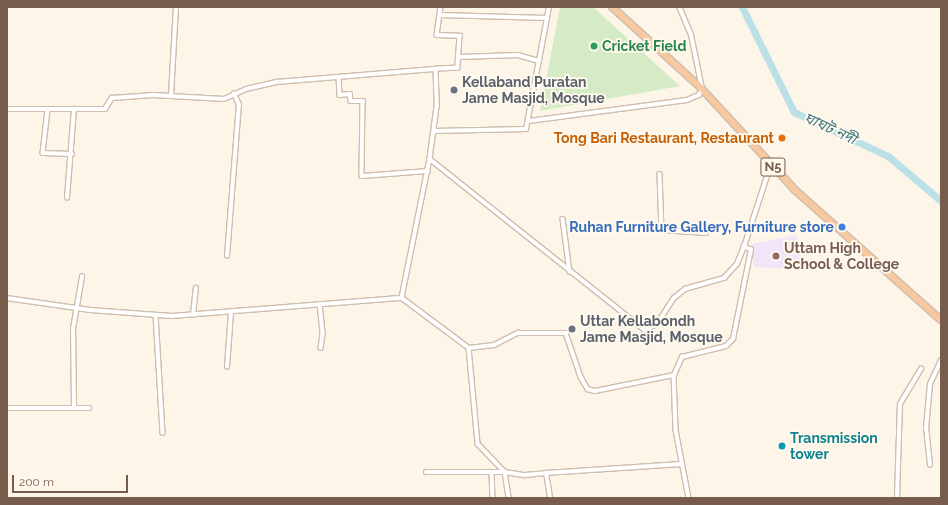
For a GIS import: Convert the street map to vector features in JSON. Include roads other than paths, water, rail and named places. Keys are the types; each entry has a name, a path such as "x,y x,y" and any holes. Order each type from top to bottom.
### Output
{"highway":[{"name":"N5","path":"612,7 702,89 796,190 941,320"}],"street":[{"path":"171,96 176,7"},
{"path":"7,109 48,110 107,108 112,98 171,96 224,99 234,94 266,84 458,68 460,36 437,35 440,7"},
{"path":"434,131 526,129 529,120 538,61 548,18 549,7"},
{"path":"529,120 687,100 699,95 702,89 691,35 679,7"},
{"path":"440,15 548,18"},
{"path":"459,58 518,55 538,61"},
{"path":"402,298 430,159 434,131 436,69"},
{"path":"339,77 340,95 350,94 351,102 363,101 362,176 428,171"},
{"path":"227,256 239,105 234,94"},
{"path":"67,198 72,154 74,109"},
{"path":"48,110 43,153 72,154"},
{"path":"430,159 570,272 645,330 651,330 685,289 724,278 737,264 771,164"},
{"path":"660,174 662,230 706,234"},
{"path":"563,219 570,272"},
{"path":"689,498 681,464 674,375 682,357 726,346 733,339 751,250 744,247"},
{"path":"74,408 73,340 82,277"},
{"path":"193,315 196,288"},
{"path":"7,298 77,308 156,315 193,315 402,298 469,348 494,345 518,333 566,333 588,389 595,391 674,375"},
{"path":"320,304 323,334 321,348"},
{"path":"228,367 231,312"},
{"path":"156,315 163,433"},
{"path":"469,348 478,444 505,472 525,475 681,464"},
{"path":"930,465 926,429 930,384 941,360"},
{"path":"896,498 900,404 921,370"},
{"path":"7,408 89,408"},
{"path":"426,472 505,472 509,498"},
{"path":"492,472 493,498"},
{"path":"546,473 550,498"}],"waterway":[{"name":"ঘাঘট নদী","path":"742,7 794,112 888,156 941,201"}],"place":[{"name":"Cricket Field","path":"594,46"},
{"name":"Kellaband Puratan Jame Masjid, Mosque","path":"454,90"},
{"name":"Tong Bari Restaurant, Restaurant","path":"782,138"},
{"name":"Ruhan Furniture Gallery, Furniture store","path":"842,227"},
{"name":"Uttam High School & College","path":"776,256"},
{"name":"Uttar Kellabondh Jame Masjid, Mosque","path":"572,329"},
{"name":"Transmission tower","path":"782,446"}]}
